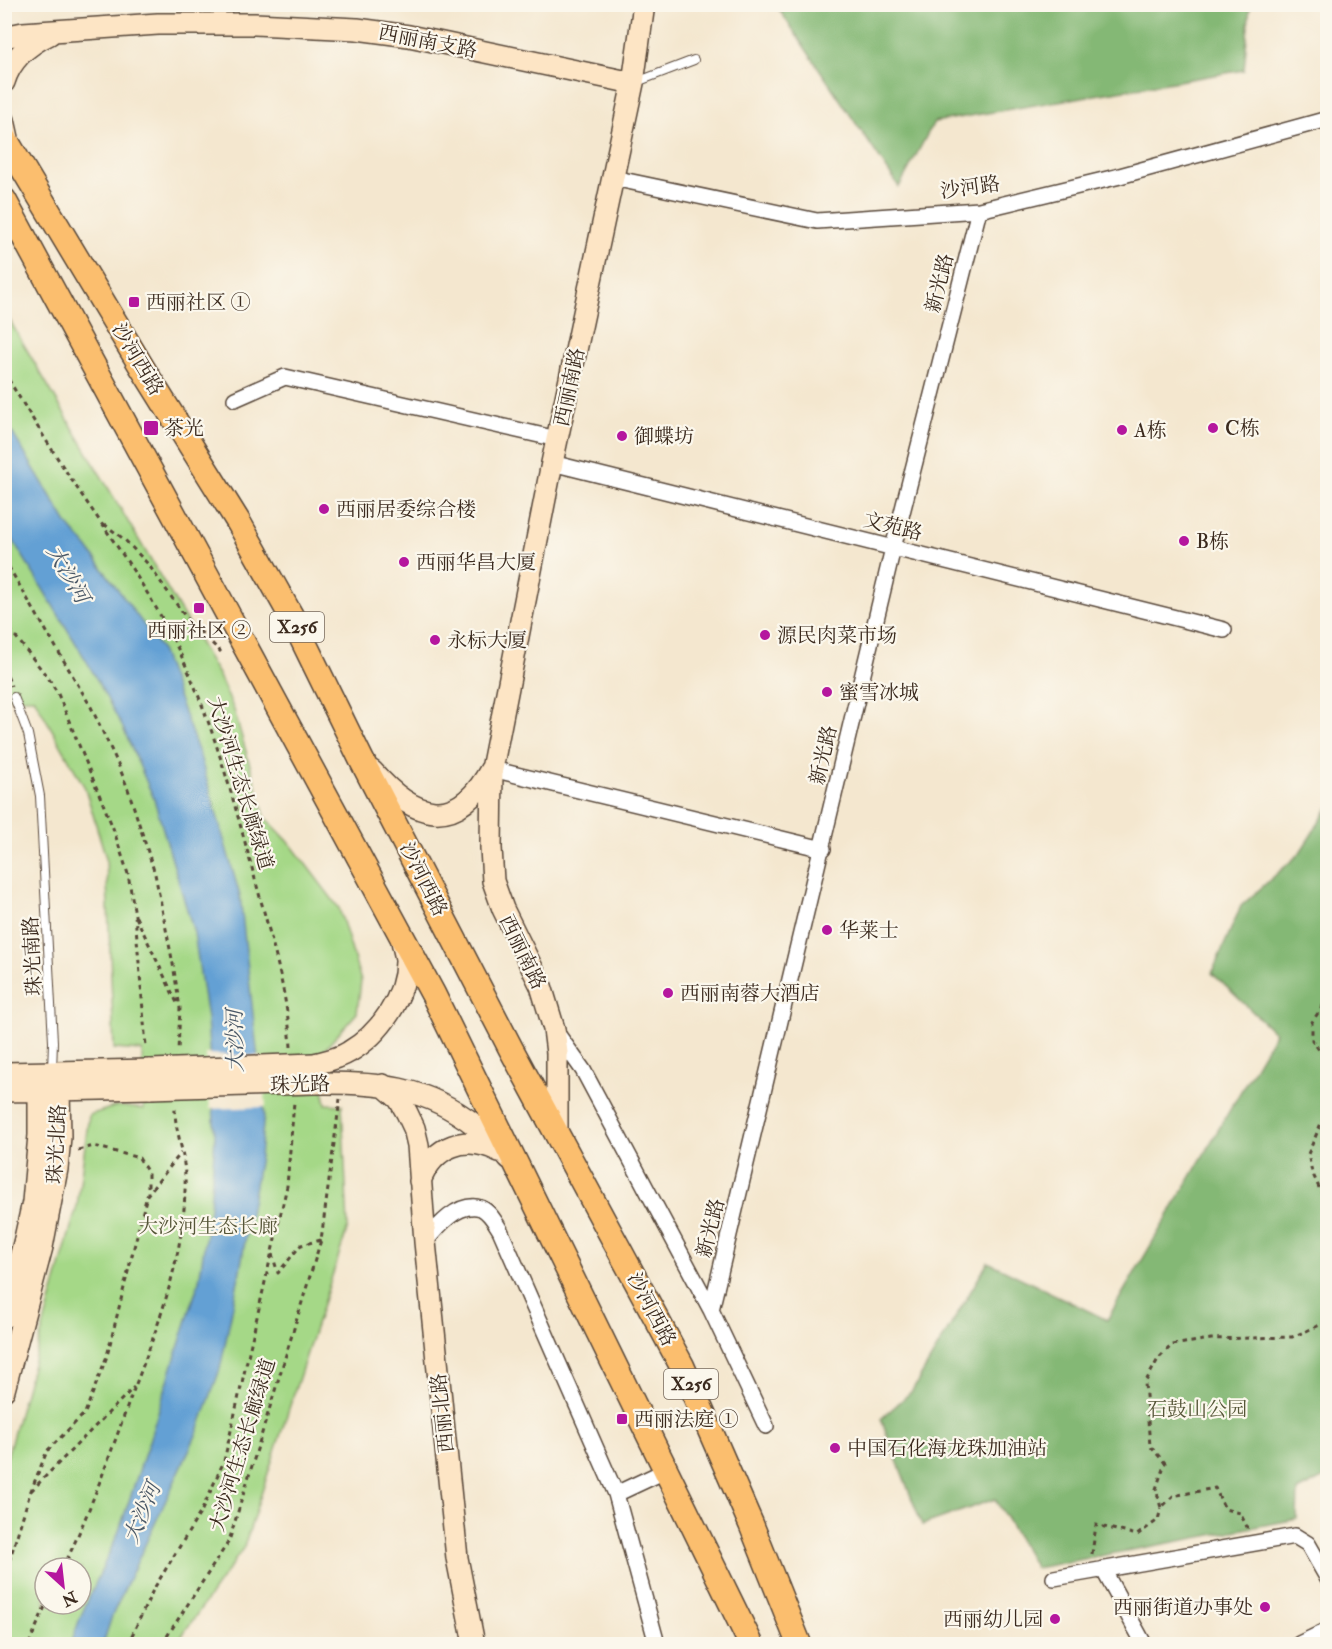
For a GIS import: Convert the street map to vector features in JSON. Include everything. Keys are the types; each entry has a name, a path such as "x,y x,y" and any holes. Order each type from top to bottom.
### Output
{"main road":[{"name":"沙河西路","path":"7,142 143,369 239,523 290,614 362,759 557,1136 682,1366 751,1524 799,1644"},
{"name":"沙河西路","path":"4,200 433,994 751,1644"}],"street":[{"name":"西丽南路","path":"557,1136 557,1053 554,1029 541,986 503,909 495,888 491,866 492,769 552,463 633,83 644,4"},
{"name":"西丽南支路","path":"4,37 23,33 168,24 255,24 357,28 409,36 633,83"},
{"path":"4,82 14,61 24,50 55,31"},
{"name":"沙河路","path":"613,178 817,221 979,210 1116,177 1328,119"},
{"path":"4,120 7,142"},
{"name":"新光路","path":"711,1310 823,849 893,548 979,210"},
{"path":"236,399 285,377 558,439"},
{"name":"文苑路","path":"552,463 1224,630"},
{"name":"西丽南路","path":"362,759 403,801 414,808 428,812 444,812 471,798 483,785 492,769"},
{"path":"492,769 823,849"},
{"name":"珠光路","path":"314,1073 358,1046 382,1023 396,1003 403,982 406,959 401,934"},
{"path":"554,1029 583,1070 711,1310 766,1426"},
{"name":"珠光路","path":"4,1073 50,1084"},
{"name":"珠光路","path":"4,1091 50,1084 314,1073 343,1083 383,1085 409,1090 443,1104 488,1136 507,1155 524,1180"},
{"name":"珠光北路","path":"4,1390 49,1218 59,1155 60,1137 50,1084"},
{"name":"珠光北路","path":"4,1317 33,1202 39,1135 50,1084"},
{"name":"西丽北路","path":"383,1085 399,1099 414,1128 418,1145 425,1242 458,1571 474,1644"},
{"path":"420,1181 431,1160 451,1146 476,1143 489,1146 507,1155"},
{"path":"425,1242 449,1216 472,1208 482,1209 492,1217 500,1230 616,1494 657,1644"},
{"path":"616,1494 667,1470"},
{"path":"1053,1578 1295,1536 1308,1544 1328,1579"},
{"path":"1103,1569 1144,1644"},
{"path":"1299,1644 1328,1630"}],"lane":[{"path":"633,83 694,60"},
{"name":"珠光南路","path":"14,697 30,744 40,796 53,1042 50,1084"}],"path":[{"name":"大沙河生态长廊绿道","path":"4,372 163,619 180,651 206,714 236,808 273,946 286,1009 291,1048"},
{"path":"100,521 137,552 187,619 221,652"},
{"path":"4,622 49,679 65,708 120,847 135,915 146,1046"},
{"path":"4,668 14,697"},
{"path":"135,915 180,1008"},
{"path":"1328,998 1312,1022 1312,1040 1322,1054 1328,1077"},
{"name":"大沙河生态长廊绿道","path":"162,1644 229,1541 321,1240 343,1083"},
{"path":"1328,1090 1325,1114 1308,1154 1312,1173 1328,1210"},
{"name":"大沙河生态长廊绿道","path":"128,1644 153,1590 202,1510 224,1461 287,1186 294,1119 294,1092"},
{"path":"4,1578 30,1493 47,1451 85,1413 100,1375 107,1356 147,1195 148,1173 139,1158 94,1146 59,1155"},
{"path":"147,1195 182,1152"},
{"path":"272,1252 278,1273 301,1245 321,1240"},
{"path":"1092,1554 1096,1525 1137,1535 1158,1520 1161,1508 1156,1489 1165,1463 1150,1446 1145,1383 1158,1359 1172,1345 1211,1339 1292,1337 1320,1325 1328,1328"},
{"path":"30,1493 136,1384"},
{"path":"1161,1508 1173,1496 1215,1488 1224,1509 1240,1514 1247,1527 1257,1527"},
{"path":"28,1644 41,1616"}],"green space":[{"path":"776,5 1250,5 1244,70 934,122 899,187"},
{"name":"大沙河生态长廊","path":"4,311 219,676 234,710 265,817 289,842 339,908 361,981 357,1013 317,1058 326,1104 342,1105 348,1227 244,1547 176,1644 5,1644 5,1464 77,1206 89,1115 117,1106 144,1109 142,1051 114,1049 106,858 85,788 34,698 5,698"},
{"name":"石鼓山公园","path":"1327,810 1327,1476 1298,1491 1297,1519 1036,1568 995,1499 922,1525 881,1419 912,1391 988,1262 1107,1320 1275,1033 1212,973 1241,906 1299,854"}],"water":[{"name":"大沙河","path":"4,419 68,525 87,547 160,647 200,756 240,896 264,1114 260,1157 220,1369 198,1431 112,1616 103,1644 71,1644 81,1616 93,1616 93,1589 119,1531 199,1281 210,1207 215,1136 207,1019 194,933 154,799 123,728 86,660 5,527"}],"pier":[{"path":"206,1054 261,1056 266,1107 210,1109"}],"place":[{"name":"西丽社区 ①","path":"134,302"},
{"name":"茶光","path":"151,428"},
{"name":"C栋","path":"1213,428"},
{"name":"A栋","path":"1122,430"},
{"name":"御蝶坊","path":"622,436"},
{"name":"西丽居委综合楼","path":"324,509"},
{"name":"B栋","path":"1184,541"},
{"name":"西丽华昌大厦","path":"404,562"},
{"name":"西丽社区 ②","path":"199,608"},
{"name":"源民肉菜市场","path":"765,635"},
{"name":"永标大厦","path":"435,640"},
{"name":"蜜雪冰城","path":"827,692"},
{"name":"华莱士","path":"827,930"},
{"name":"西丽南蓉大酒店","path":"668,993"},
{"name":"西丽法庭 ①","path":"622,1419"},
{"name":"中国石化海龙珠加油站","path":"835,1448"},
{"name":"西丽街道办事处","path":"1265,1607"},
{"name":"西丽幼儿园","path":"1055,1619"}]}
